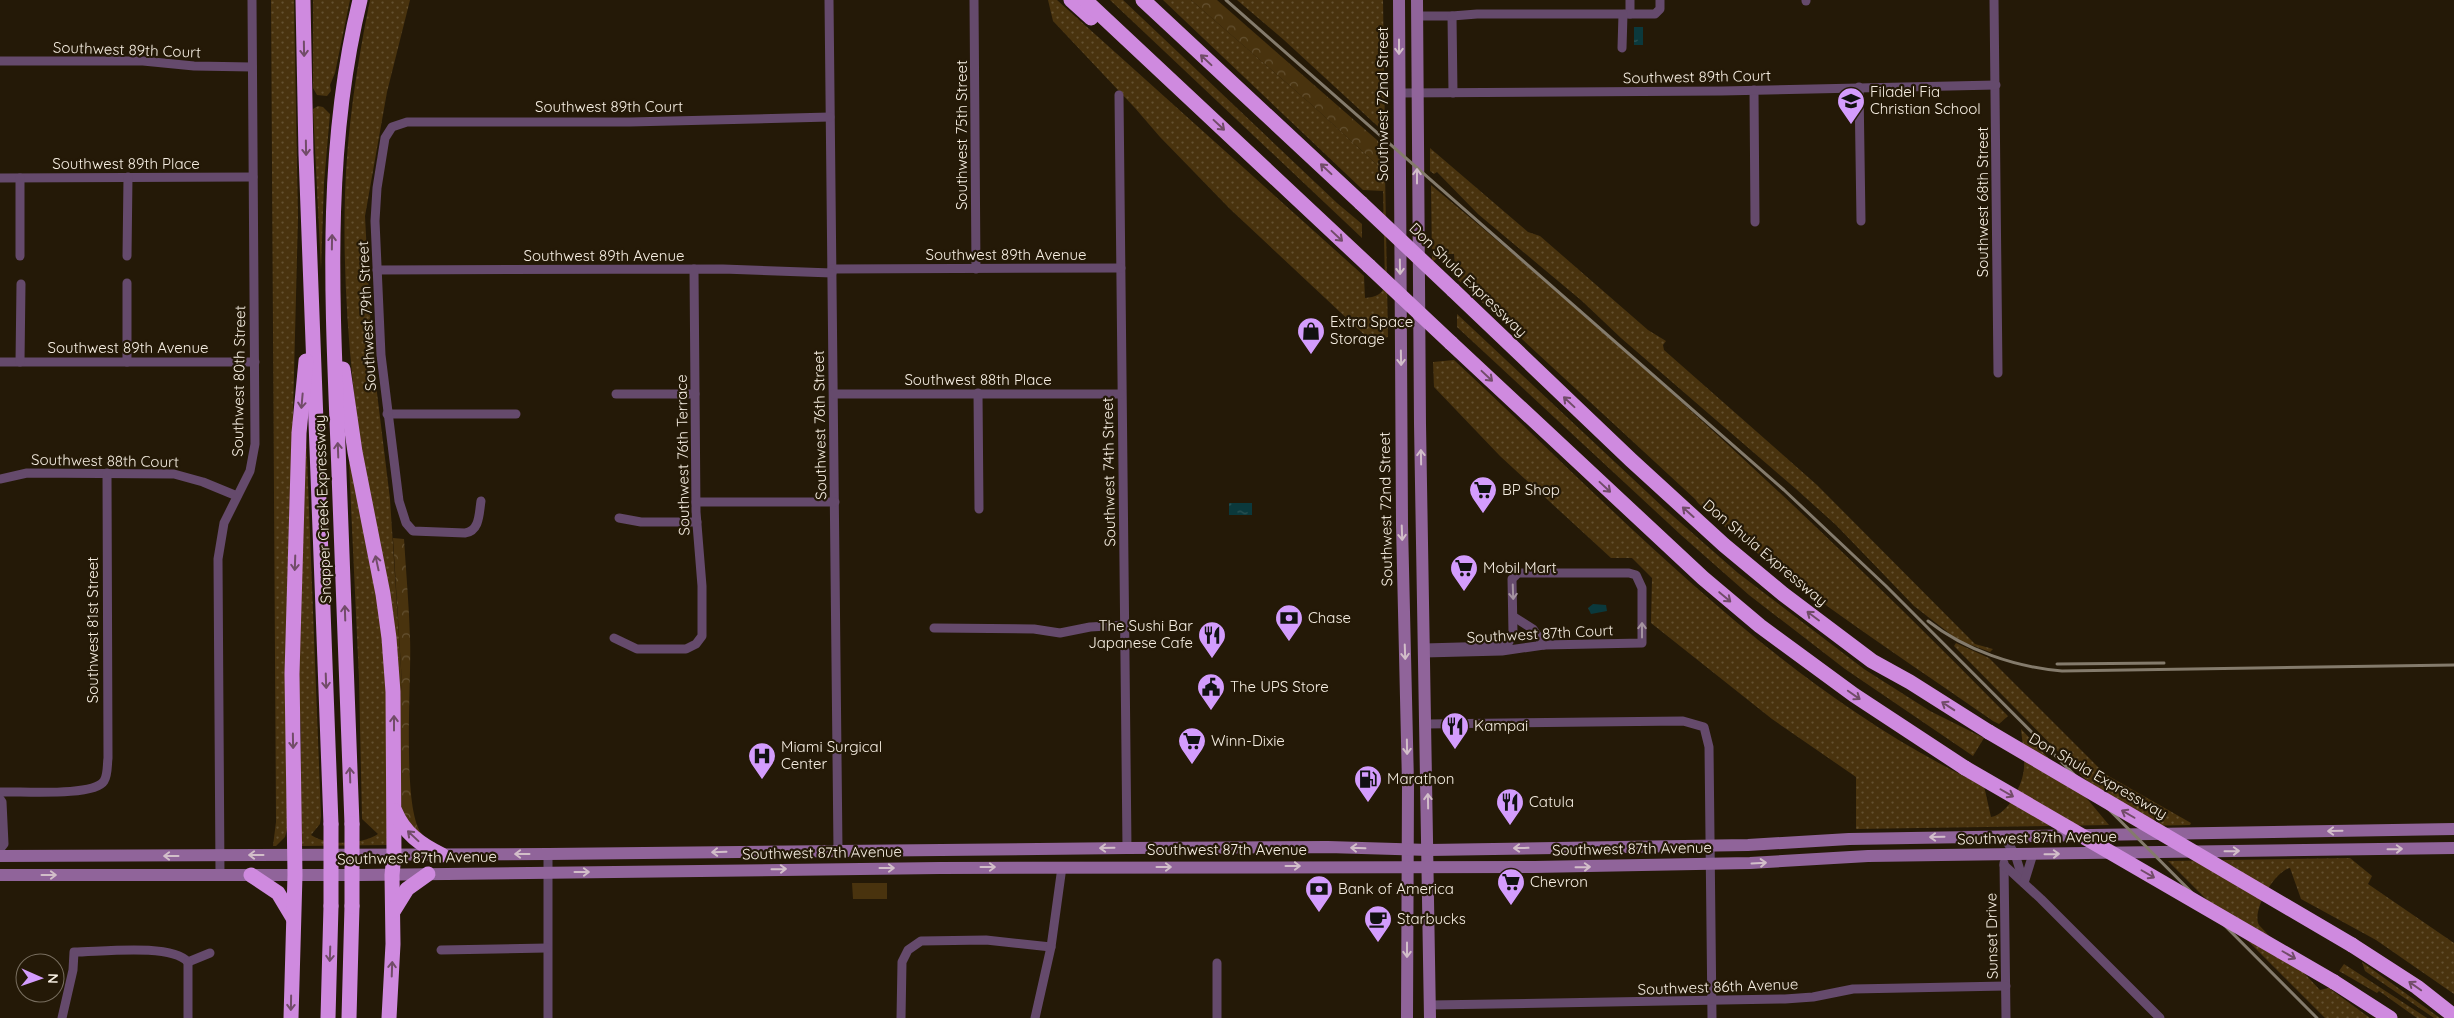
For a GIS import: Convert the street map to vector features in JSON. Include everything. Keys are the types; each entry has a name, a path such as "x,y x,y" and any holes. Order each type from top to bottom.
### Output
{"highway":[{"name":"Snapper Creek Expressway","path":"303,0 331,824 328,1018"},
{"name":"Snapper Creek Expressway","path":"348,1018 352,906 352,824 332,291 332,204 338,130 348,52 360,0"},
{"path":"1071,0 1097,23 1119,32"},
{"path":"1085,0 1703,578 1760,626 1854,695 1965,768 2334,982 2390,1018"},
{"name":"Don Shula Expressway","path":"1143,0 1361,203 1630,460 1724,545 1783,594 1872,662 1910,682 1989,732 2352,944 2417,987 2454,1016"},
{"path":"332,291 355,452 387,615 393,692 394,807 389,1018"},
{"path":"291,1018 295,875 293,855 292,674 299,433 312,300"},
{"path":"394,807 398,818 410,834 426,848 442,855"},
{"path":"393,912 407,888 428,874"},
{"path":"251,875 278,893 294,920"}],"main road":[{"name":"Southwest 72nd Street","path":"1399,0 1401,423 1406,688 1407,1018"},
{"path":"1416,0 1420,424 1429,850 1430,1018"},
{"path":"1401,423 1420,424"},
{"path":"1404,580 1423,580"},
{"path":"1406,688 1425,688"},
{"name":"Southwest 87th Avenue","path":"0,856 442,855 1127,848 1429,850 1710,846 1849,839 2454,830"},
{"path":"2297,831 2297,850"},
{"path":"2003,836 2007,858"},
{"path":"1849,839 1864,849 1868,856"},
{"path":"1244,848 1245,866"},
{"name":"Southwest 87th Avenue","path":"0,876 392,875 838,868 1245,866 1429,868 1710,864 1868,856 2007,858 2033,854 2454,848"},
{"path":"940,868 957,855 960,849"},
{"path":"1056,849 1062,867"},
{"path":"838,850 838,868"},
{"path":"696,871 697,853"}],"street":[{"name":"Southwest 80th Street","path":"220,874 217,568 222,531 250,471 254,454 252,0"},
{"name":"Southwest 76th Street","path":"829,0 838,850"},
{"name":"Southwest 75th Street","path":"974,0 976,269"},
{"path":"1622,48 1626,14 1630,0"},
{"path":"1417,16 1655,14 1660,8 1660,0"},
{"name":"Southwest 68th Street","path":"1994,0 1998,373"},
{"path":"1452,16 1453,93"},
{"name":"Southwest 89th Court","path":"0,61 143,61 194,66 252,68"},
{"name":"Southwest 89th Court","path":"1399,93 1754,90 1996,84"},
{"path":"1859,87 1861,221"},
{"path":"1754,90 1755,222"},
{"name":"Southwest 74th Street","path":"1119,95 1127,848"},
{"name":"Southwest 89th Court","path":"390,130 407,122 630,122 830,117"},
{"name":"Southwest 79th Street","path":"390,130 383,148 377,188 377,270 387,414 399,501 406,523 413,531 464,533 471,531 477,524 481,501"},
{"path":"127,256 128,177"},
{"name":"Southwest 89th Place","path":"0,178 253,177"},
{"path":"20,178 20,256"},
{"name":"Southwest 89th Avenue","path":"377,270 694,269 832,271 1120,268"},
{"name":"Southwest 76th Terrace","path":"614,638 637,649 686,649 701,639 703,627 702,586 696,502 694,269"},
{"path":"127,283 127,362"},
{"path":"20,362 21,284"},
{"name":"Southwest 89th Avenue","path":"0,362 255,362"},
{"path":"978,393 979,509"},
{"path":"616,394 695,394"},
{"name":"Southwest 88th Place","path":"834,394 1122,394"},
{"path":"387,414 516,414"},
{"name":"Southwest 88th Court","path":"0,479 18,474 107,473 184,476 237,496"},
{"name":"Southwest 81st Street","path":"0,792 86,790 100,785 106,777 108,758 107,473"},
{"path":"696,502 835,502"},
{"path":"619,518 641,522 697,522"},
{"name":"Southwest 87th Court","path":"1518,573 1629,573 1639,578 1642,588 1642,643 1544,645 1502,652 1424,650 1507,644 1512,637 1514,616 1512,580 1518,573"},
{"path":"1514,616 1533,628 1544,645"},
{"path":"934,628 1034,628 1060,633 1084,628 1125,625"},
{"path":"1426,724 1683,721 1704,727 1709,747 1712,1018"},
{"path":"0,799 2,802 4,844 0,849"},
{"path":"548,854 548,1018"},
{"path":"2024,883 2033,854"},
{"path":"2007,858 2024,883"},
{"path":"2007,858 2024,883 2160,1018"},
{"name":"Sunset Drive","path":"2006,1018 2005,898 2007,858"},
{"path":"1035,1018 1051,947 1062,867"},
{"path":"2005,898 2012,886 2024,883"},
{"path":"901,1018 900,974 904,956 916,944 935,940 999,941 1051,947"},
{"path":"441,950 547,948"},
{"path":"62,1018 73,970 74,952 160,952 181,956 188,962 188,1018"},
{"path":"188,962 210,953"},
{"path":"1217,963 1217,1018"},
{"name":"Southwest 86th Avenue","path":"1430,1005 1806,998 1862,989 2006,986"}],"green space":[{"path":"271,0 294,0 298,217 288,611 286,777 288,826 285,837 276,846 273,846 276,822"},
{"path":"313,0 350,0 335,73 330,85 331,91 327,96 317,95 313,88"},
{"path":"370,0 410,0 387,92 365,216 372,352 390,499 402,684 400,698 360,448 348,322 345,258 345,195 350,121"},
{"path":"1048,0 1057,0 1364,276 1365,298 1378,295 1385,284 1383,191 1363,190 1163,0 1191,0 1312,105 1385,172 1388,337 1371,341 1230,209 1160,137 1053,21"},
{"path":"1110,0 1123,0 1337,203 1362,224 1362,238"},
{"path":"1191,0 1217,0 1385,147 1385,172 1312,105"},
{"path":"1237,0 1383,0 1385,133 1284,40"},
{"path":"318,106 323,107 330,114 324,183 321,270 313,109"},
{"path":"1430,148 1528,232 1540,236 1648,330 1666,341 1663,345 1664,350 1817,485 1975,644 1993,649 1990,652 1958,640 1914,606 1836,525 1796,489 1621,338 1582,301 1478,214 1437,172 1434,174 1430,171"},
{"path":"1431,185 1580,312 1726,443 1869,578 2008,716 1999,724 1993,721 1879,643 1768,562 1698,503 1456,278 1454,254 1443,254 1432,262"},
{"path":"1457,314 1665,509 1738,573 1864,669 1930,711 1984,738 1973,756 1845,669 1749,595 1681,535 1457,327"},
{"path":"1454,360 1703,594 1769,648 1837,700 1909,746 1984,786 1991,817 1998,815 2004,810 2014,797 2021,782 2024,753 2021,729 2109,825 1856,829 1856,777 1772,719 1651,623 1652,578 1632,558 1611,558 1500,456 1434,387 1433,362"},
{"path":"306,432 321,816 320,824 311,835 326,841 344,843 371,838 378,834 362,819 359,679 349,463 351,462 376,576 387,687 388,845 301,846 301,731 298,680"},
{"path":"393,538 404,539 410,638 410,772 416,820 422,834 417,838 401,811 400,698 402,684"},
{"path":"1956,643 1989,658 2105,774 2191,823 2190,825 2137,826 2084,778 1954,646"},
{"path":"2350,858 2372,876 2368,884 2454,943 2454,994 2376,940 2301,899 2290,868 2278,876 2266,892 2258,911 2257,919 2259,925 2320,990 2329,988 2370,1018 2325,1018 2168,861"},
{"path":"852,883 887,883 887,899 853,899"},
{"path":"2362,962 2440,1018 2434,1018 2365,971"},
{"path":"2344,964 2427,1018 2417,1018 2379,991 2377,993 2339,971"}],"water":[{"path":"1634,27 1643,27 1643,45 1634,45"},
{"path":"1229,503 1252,503 1252,515 1229,515"},
{"path":"1593,604 1606,605 1607,611 1591,614 1588,608"}],"railway":[{"path":"1226,0 1784,490 1886,586 2317,1018"},
{"path":"1928,621 1974,649 2026,666 2062,671 2454,665"},
{"path":"2057,664 2164,663"}],"place":[{"name":"Filadel Fia Christian School","path":"1851,125"},
{"name":"Extra Space Storage","path":"1311,355"},
{"name":"BP Shop","path":"1483,514"},
{"name":"Mobil Mart","path":"1464,592"},
{"name":"Chase","path":"1289,642"},
{"name":"The Sushi Bar Japanese Cafe","path":"1212,659"},
{"name":"The UPS Store","path":"1211,711"},
{"name":"Kampai","path":"1455,750"},
{"name":"Winn-Dixie","path":"1192,765"},
{"name":"Miami Surgical Center","path":"762,780"},
{"name":"Marathon","path":"1368,803"},
{"name":"Catula","path":"1510,826"},
{"name":"Chevron","path":"1511,906"},
{"name":"Bank of America","path":"1319,913"},
{"name":"Starbucks","path":"1378,943"}]}
